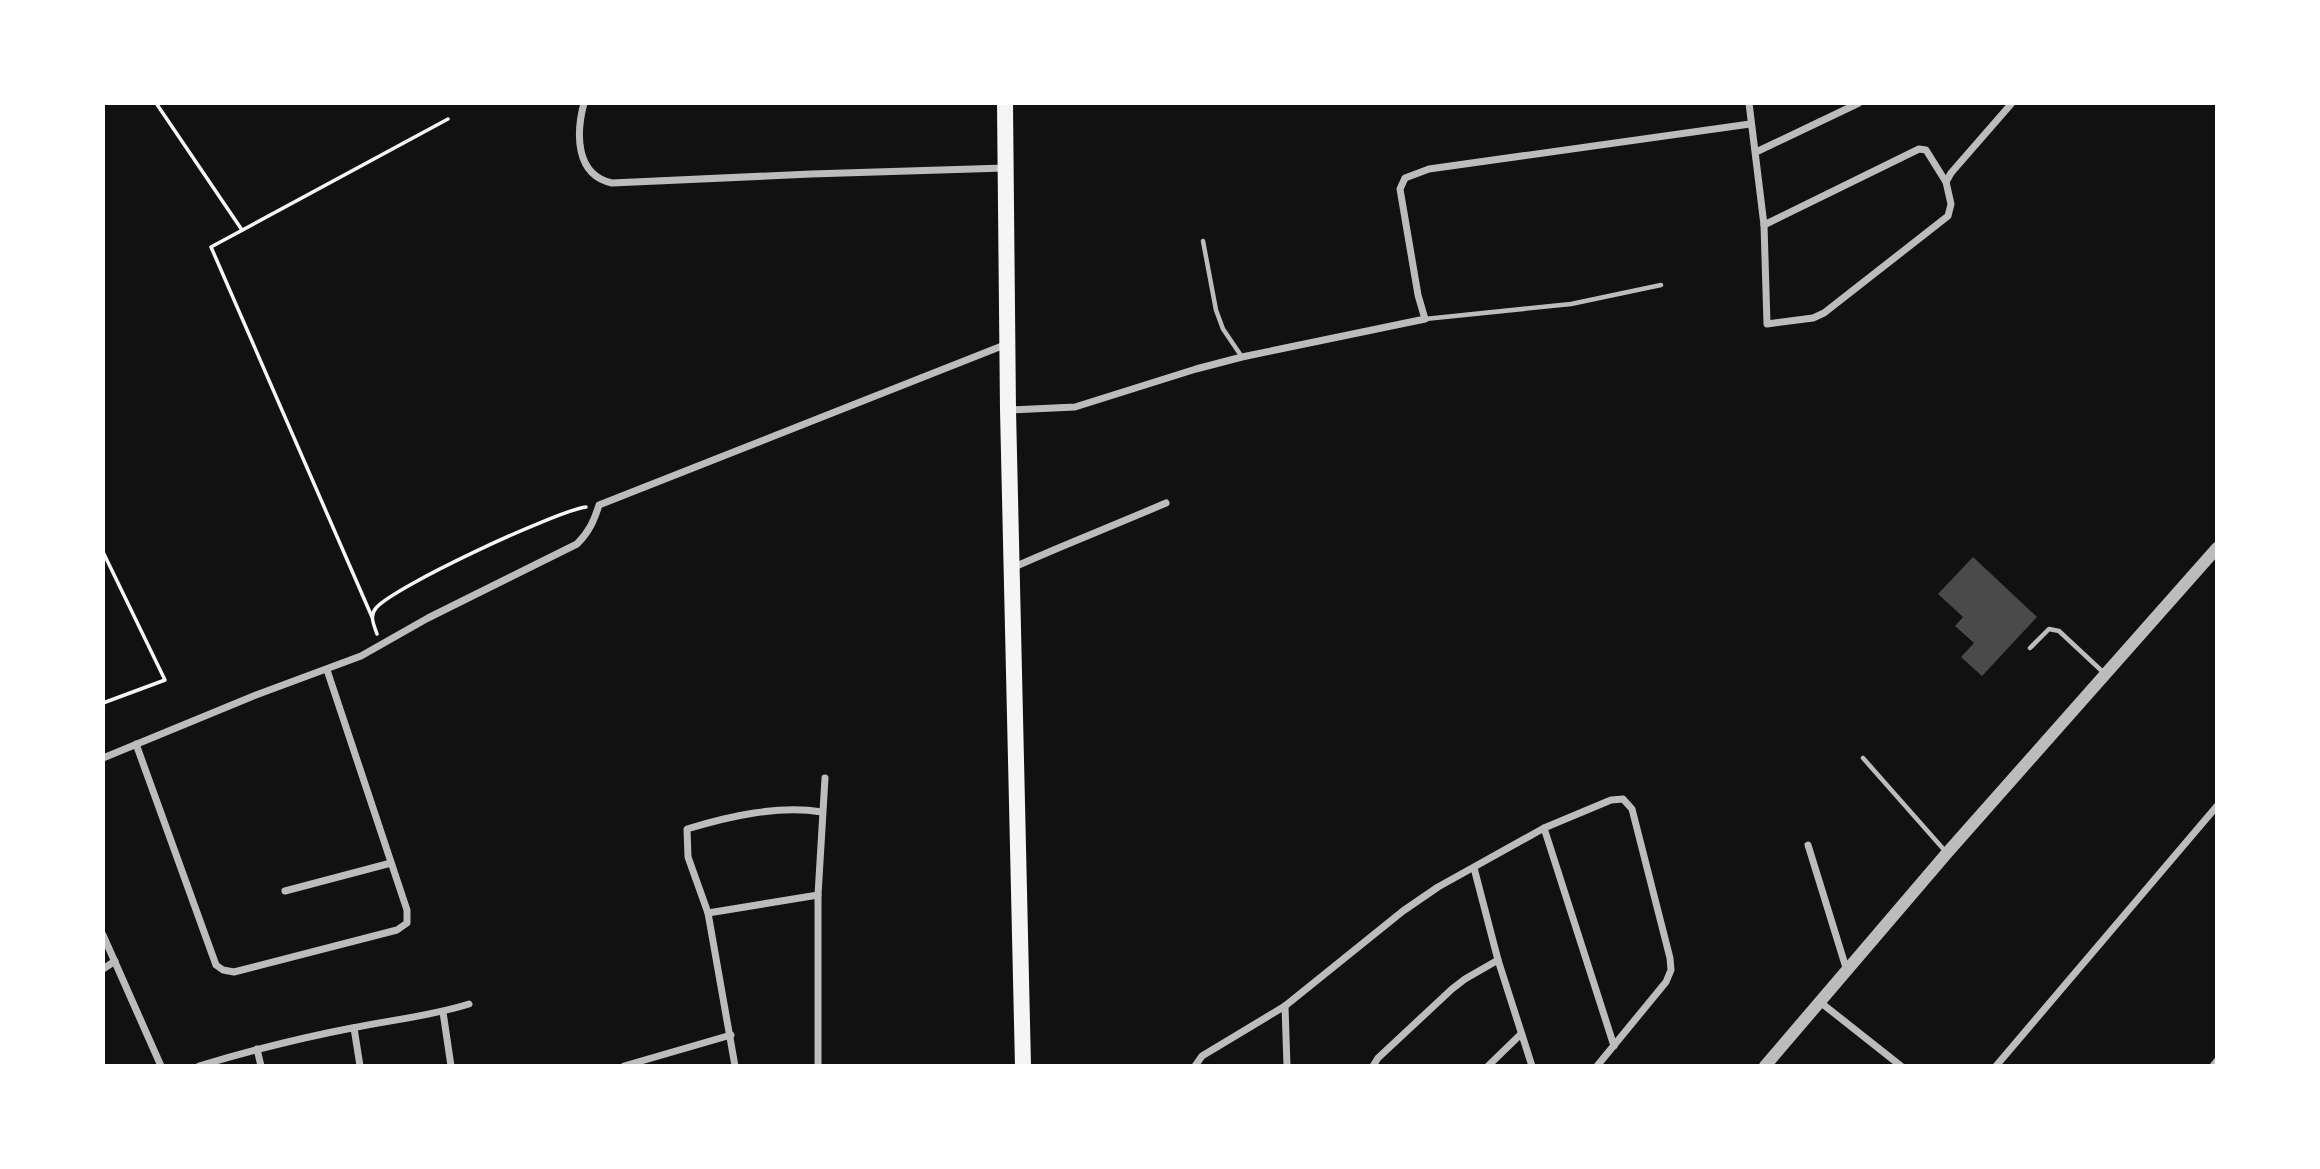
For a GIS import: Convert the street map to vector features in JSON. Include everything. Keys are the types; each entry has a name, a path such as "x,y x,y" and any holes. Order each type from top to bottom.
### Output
{"highway":[{"path":"1005,103 1008,410 1023,1066"}],"street":[{"path":"584,103 578,126 579,147 586,165 604,181 612,183 1006,168"},
{"path":"1749,103 1764,225 1767,324 1812,317 1834,306 1948,216 1951,204 1946,182 1926,150 1919,149 1764,225"},
{"path":"1756,152 1859,103"},
{"path":"1946,182 2012,103"},
{"path":"1008,410 1075,407 1242,357 1425,319 1418,295 1400,189 1405,178 1429,169 1750,124"},
{"path":"103,758 256,695 360,656 428,618 577,544 593,523 598,505 1008,344"},
{"path":"1012,568 1166,503"},
{"path":"1765,1066 1947,853 2217,548"},
{"path":"136,744 216,965 223,970 234,971 397,930 407,923 407,910 327,670"},
{"path":"818,1066 818,895 825,778"},
{"path":"1195,1066 1202,1056 1285,1006 1403,911 1438,887 1544,828 1611,800 1623,799 1632,809 1671,970 1665,982 1597,1066"},
{"path":"1996,1066 2217,806"},
{"path":"734,1066 731,1035 708,913 688,857 687,829 717,820 797,808 822,811"},
{"path":"1544,828 1614,1046"},
{"path":"1808,845 1847,971"},
{"path":"285,891 391,863"},
{"path":"1474,868 1498,960 1532,1066"},
{"path":"708,913 818,895"},
{"path":"103,935 161,1066"},
{"path":"1373,1066 1378,1058 1452,989 1498,960"},
{"path":"103,969 115,961"},
{"path":"1820,1002 1901,1066"},
{"path":"199,1066 257,1049 443,1012 469,1004"},
{"path":"1285,1006 1287,1066"},
{"path":"443,1012 451,1066"},
{"path":"354,1028 360,1066"},
{"path":"1488,1066 1521,1034"},
{"path":"624,1066 731,1035"},
{"path":"257,1049 261,1066"},
{"path":"2213,1066 2217,1061"}],"lane":[{"path":"1203,241 1216,310 1223,329 1242,357"},
{"path":"1425,319 1571,304 1661,285"},
{"path":"2030,648 2049,629 2059,631 2105,674"},
{"path":"1863,758 1947,853"}],"path":[{"path":"156,103 242,230"},
{"path":"381,644 372,617 211,247 448,119"},
{"path":"372,617 374,610 387,598 445,567 566,512 598,505"},
{"path":"103,552 165,680 103,704"}],"building":[{"path":"1973,557 2037,617 1982,676 1961,657 1974,643 1955,626 1963,617 1938,594"}]}
